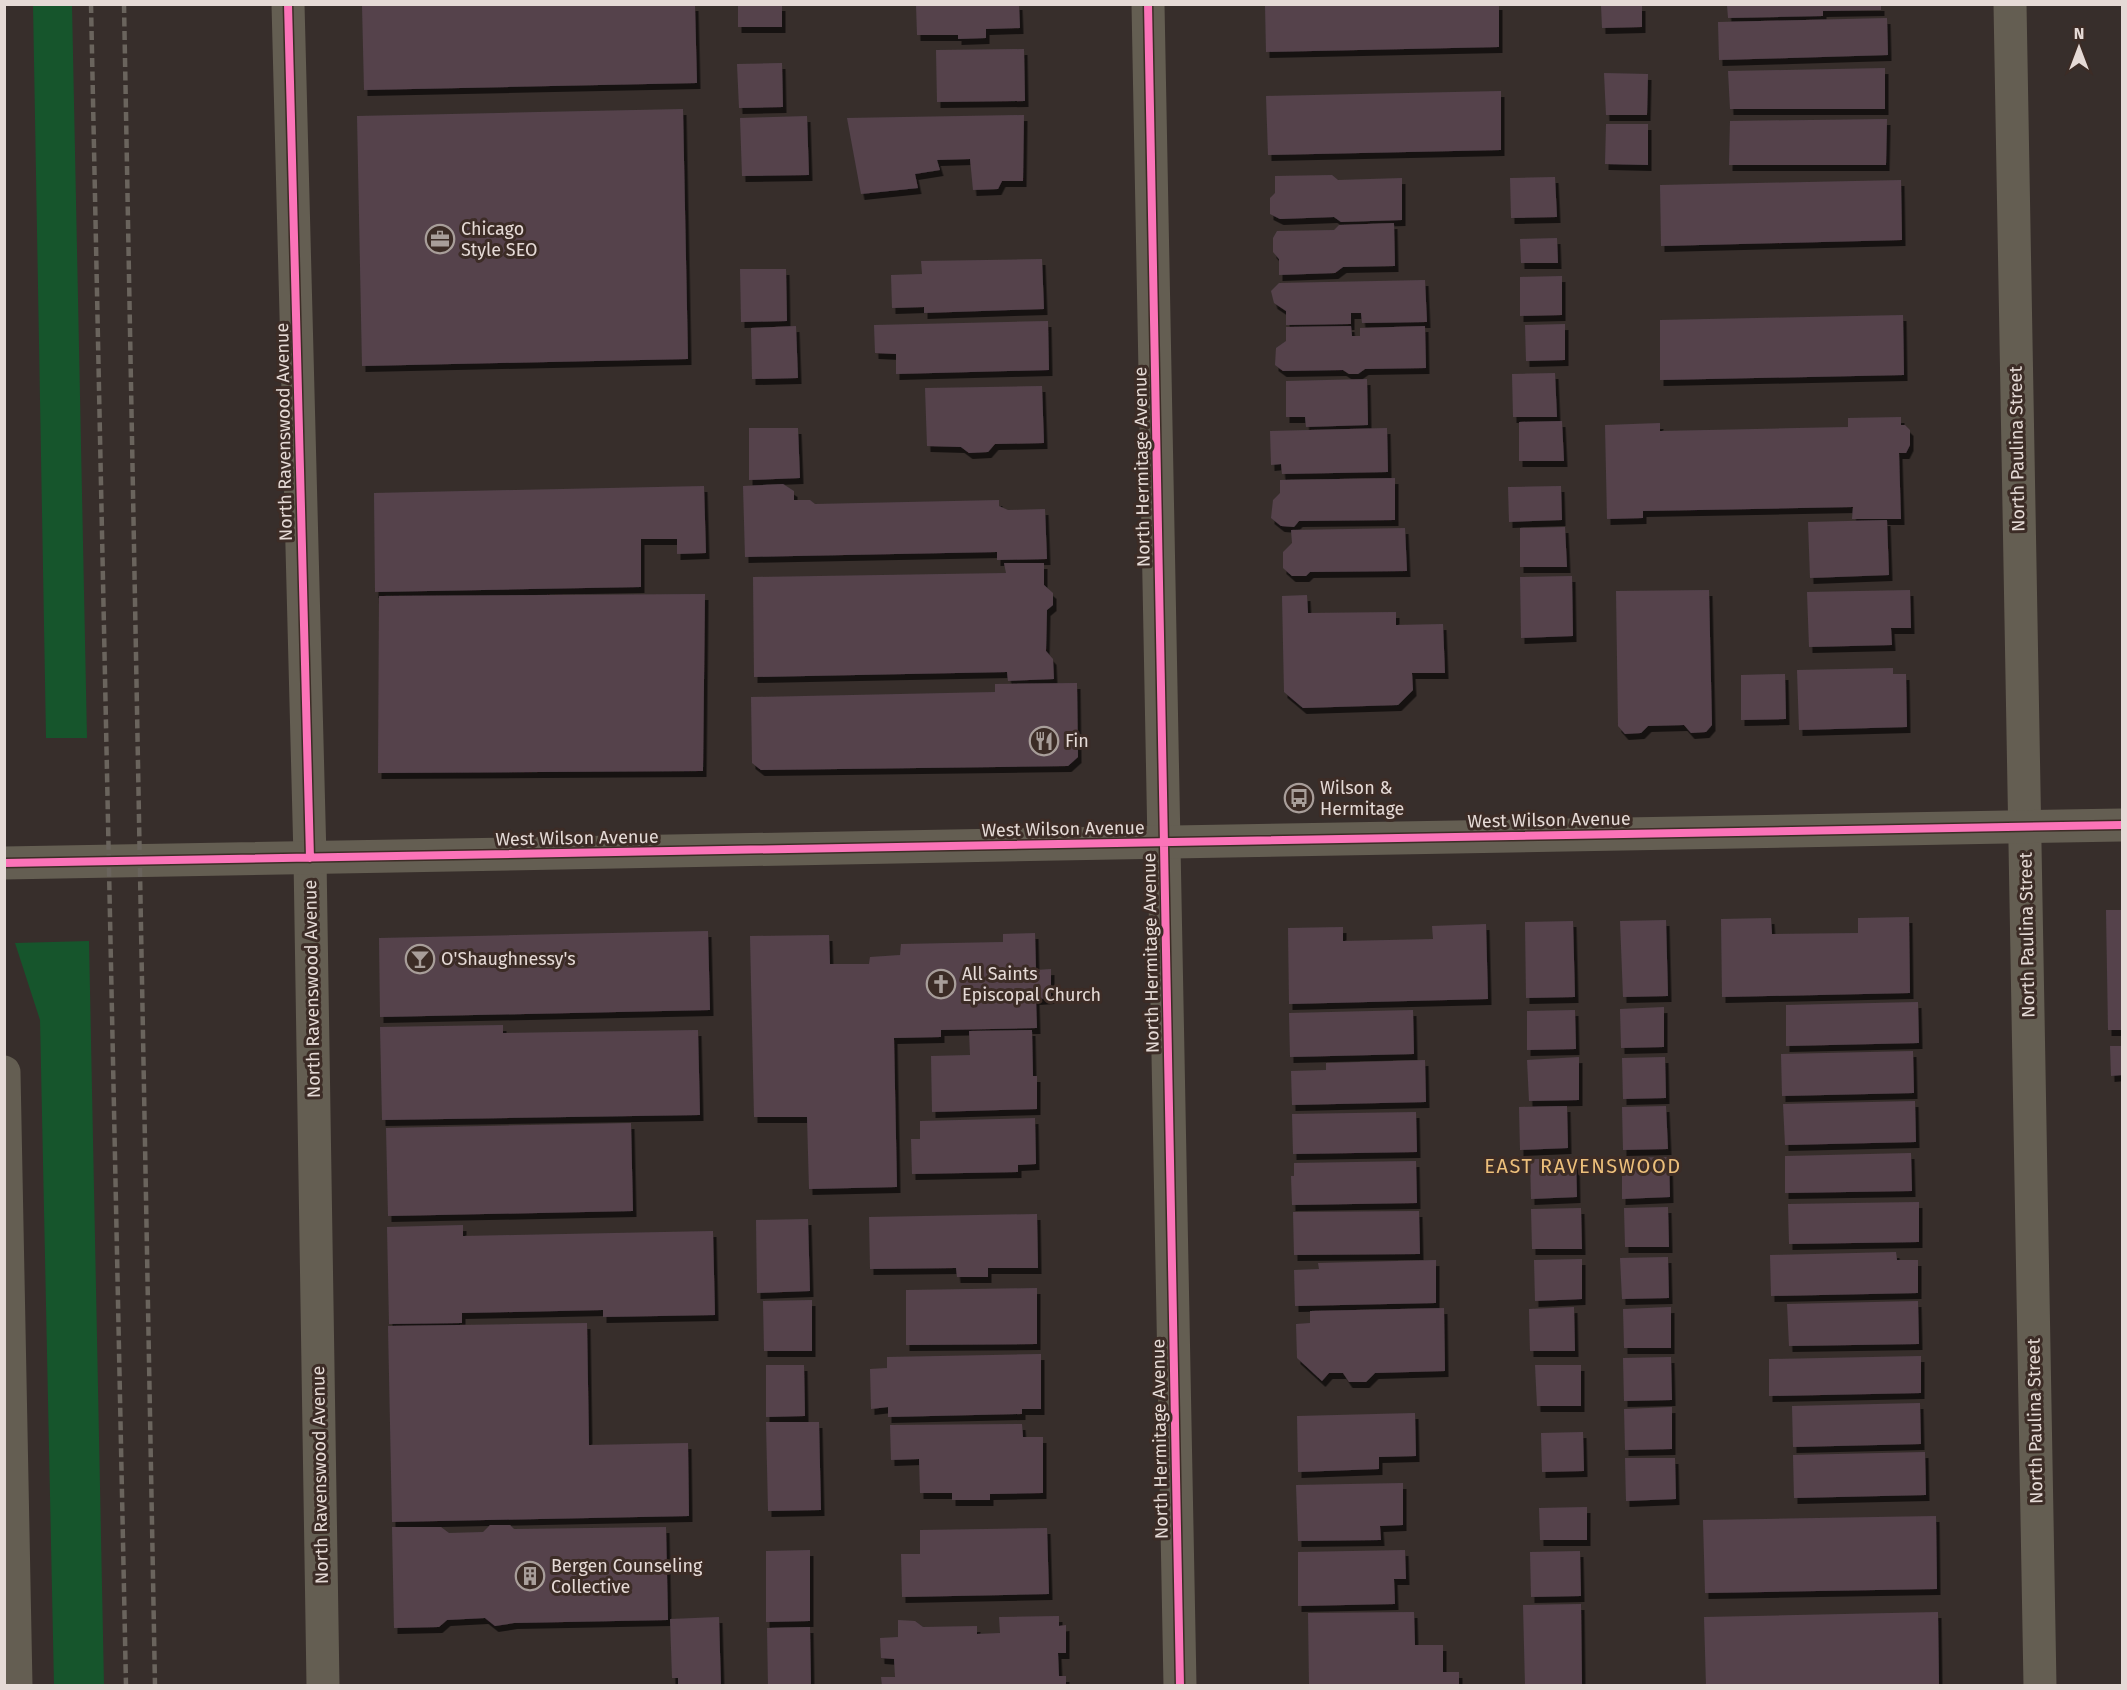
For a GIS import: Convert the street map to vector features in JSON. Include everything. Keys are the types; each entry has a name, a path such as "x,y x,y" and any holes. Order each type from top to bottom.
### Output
{"street":[{"name":"North Ravenswood Avenue","path":"288,4 310,858 323,1686"},
{"name":"North Hermitage Avenue","path":"1148,4 1180,1686"},
{"name":"North Paulina Street","path":"2010,4 2040,1686"},
{"name":"West Wilson Avenue","path":"4,863 2122,825"},
{"path":"4,1072 16,1686"}],"green space":[{"path":"33,5 72,5 87,738 46,738"},
{"path":"89,941 104,1685 54,1686 40,1020 15,943"}],"building":[{"path":"916,4 1019,4 1020,28 986,29 986,38 958,39 958,35 917,35"},
{"path":"1265,4 1499,4 1499,47 1266,52"},
{"path":"362,5 695,5 697,83 364,90"},
{"path":"738,5 782,5 782,27 738,27"},
{"path":"1601,5 1642,5 1642,27 1602,28"},
{"path":"1727,5 1881,5 1881,10 1823,11 1823,16 1728,18"},
{"path":"1887,18 1888,55 1719,60 1718,22"},
{"path":"1024,49 1025,101 937,102 936,50"},
{"path":"782,63 783,107 739,108 737,64"},
{"path":"1885,68 1885,109 1730,109 1728,71"},
{"path":"1604,73 1648,74 1647,115 1606,115"},
{"path":"1501,91 1501,150 1268,155 1266,96"},
{"path":"683,109 688,359 362,366 357,116"},
{"path":"1024,115 1023,181 1002,181 998,189 973,190 970,159 937,160 940,170 915,174 918,188 861,194 847,118"},
{"path":"807,116 809,175 742,176 740,118"},
{"path":"1887,119 1886,165 1729,165 1730,121"},
{"path":"1606,124 1648,124 1648,165 1605,164"},
{"path":"1332,175 1338,180 1402,178 1402,220 1341,222 1334,217 1280,219 1270,214 1270,198 1275,193 1275,176"},
{"path":"1555,177 1557,217 1511,218 1510,178"},
{"path":"1901,180 1902,240 1661,246 1660,185"},
{"path":"1394,223 1395,266 1343,267 1335,273 1279,275 1279,259 1273,252 1273,238 1277,231 1334,230 1339,225"},
{"path":"1557,238 1558,263 1521,263 1520,239"},
{"path":"1042,259 1044,309 924,313 924,307 892,308 891,275 922,274 921,261"},
{"path":"740,269 786,269 787,321 741,322"},
{"path":"1562,276 1562,315 1520,316 1520,277"},
{"path":"1425,280 1427,322 1362,323 1361,313 1351,313 1351,324 1286,325 1286,311 1274,303 1271,291 1279,283"},
{"path":"1903,315 1904,375 1660,380 1660,320"},
{"path":"1048,321 1049,370 896,374 896,354 875,353 874,325"},
{"path":"1565,324 1565,360 1526,361 1525,325"},
{"path":"796,326 798,378 752,379 751,328"},
{"path":"1351,326 1352,336 1360,336 1360,328 1425,326 1426,368 1365,369 1358,374 1349,374 1343,370 1283,371 1275,365 1276,348 1286,341 1286,327"},
{"path":"1555,373 1557,417 1513,417 1512,374"},
{"path":"1367,379 1368,425 1306,427 1305,417 1286,417 1286,381"},
{"path":"1042,386 1044,443 995,444 988,452 969,453 961,447 927,446 925,388"},
{"path":"1901,417 1901,425 1905,425 1910,430 1910,445 1906,453 1899,453 1901,519 1852,519 1853,507 1643,511 1643,518 1607,519 1605,425 1660,423 1660,431 1848,427 1848,418"},
{"path":"1562,421 1564,461 1519,461 1519,422"},
{"path":"749,428 798,428 800,478 749,480"},
{"path":"1387,428 1388,472 1282,474 1281,464 1271,465 1270,431"},
{"path":"1395,478 1395,520 1299,521 1294,527 1281,526 1271,518 1273,500 1280,493 1280,480"},
{"path":"783,484 794,491 794,500 810,500 815,504 999,500 999,506 1008,510 1045,509 1047,559 997,560 997,552 745,557 743,486"},
{"path":"704,486 706,553 677,554 677,539 641,539 641,587 375,592 374,493"},
{"path":"1561,486 1562,520 1509,522 1508,487"},
{"path":"1887,520 1889,575 1810,578 1808,522"},
{"path":"1565,527 1567,567 1520,567 1520,528"},
{"path":"1405,528 1407,571 1310,572 1306,576 1292,576 1283,568 1283,552 1292,543 1291,530"},
{"path":"1004,563 1044,563 1044,585 1053,593 1053,605 1047,610 1046,651 1053,659 1054,679 1008,681 1007,672 754,677 753,577 1006,573"},
{"path":"1572,576 1573,636 1521,638 1520,577"},
{"path":"1709,590 1712,725 1706,732 1691,733 1684,725 1648,726 1641,733 1625,734 1618,726 1616,591"},
{"path":"1910,590 1911,628 1891,628 1892,645 1809,647 1807,592"},
{"path":"705,594 703,771 378,773 379,596"},
{"path":"1307,595 1308,613 1396,612 1396,625 1443,624 1445,673 1412,673 1413,690 1398,705 1303,708 1284,692 1282,596"},
{"path":"1893,668 1893,674 1906,674 1907,727 1799,730 1797,670"},
{"path":"1785,674 1786,719 1741,720 1741,675"},
{"path":"1077,683 1078,757 1068,766 761,770 752,763 751,697 995,692 995,684"},
{"path":"2106,910 2122,910 2122,1030 2108,1030"},
{"path":"1909,917 1910,993 1722,997 1721,919 1771,918 1772,934 1858,933 1858,918"},
{"path":"1666,920 1668,996 1623,997 1620,921"},
{"path":"1573,921 1575,997 1526,998 1525,922"},
{"path":"1486,924 1488,999 1289,1004 1288,928 1343,927 1343,941 1433,939 1432,926"},
{"path":"708,931 710,1010 380,1017 379,938"},
{"path":"1035,933 1036,970 1051,969 1051,998 1036,999 1037,1028 941,1030 941,1037 894,1038 897,1187 809,1189 807,1117 754,1117 750,936 829,935 830,964 869,964 870,957 900,955 901,944 1003,942 1003,934"},
{"path":"1918,1002 1919,1043 1786,1046 1786,1005"},
{"path":"1664,1007 1664,1047 1621,1048 1620,1009"},
{"path":"1413,1010 1414,1054 1290,1057 1289,1013"},
{"path":"1575,1010 1576,1049 1527,1050 1527,1011"},
{"path":"503,1025 503,1033 698,1030 700,1115 382,1120 380,1027"},
{"path":"1032,1030 1033,1076 1037,1076 1037,1109 932,1112 931,1056 970,1055 969,1031"},
{"path":"2110,1046 2122,1046 2122,1075 2111,1076"},
{"path":"1913,1051 1914,1093 1782,1096 1781,1054"},
{"path":"1579,1057 1579,1100 1529,1101 1527,1060"},
{"path":"1665,1057 1666,1098 1623,1099 1622,1058"},
{"path":"1425,1060 1426,1102 1292,1105 1291,1071 1326,1070 1326,1063"},
{"path":"1915,1101 1916,1142 1785,1145 1783,1104"},
{"path":"1567,1106 1568,1148 1520,1150 1519,1107"},
{"path":"1666,1106 1668,1149 1623,1150 1622,1107"},
{"path":"1416,1112 1417,1152 1293,1154 1292,1114"},
{"path":"1035,1118 1036,1164 1018,1165 1018,1172 912,1174 911,1139 920,1139 920,1121"},
{"path":"631,1123 633,1211 388,1216 386,1128"},
{"path":"1911,1153 1912,1191 1785,1193 1785,1156"},
{"path":"1669,1157 1670,1197 1622,1199 1622,1158"},
{"path":"1530,1159 1576,1159 1577,1197 1531,1199"},
{"path":"1416,1161 1417,1203 1292,1205 1291,1176 1294,1176 1294,1163"},
{"path":"1919,1202 1919,1242 1789,1244 1788,1204"},
{"path":"1668,1207 1669,1247 1625,1247 1624,1208"},
{"path":"1581,1208 1582,1249 1532,1249 1531,1209"},
{"path":"1419,1211 1420,1254 1294,1255 1293,1212"},
{"path":"1037,1214 1038,1268 988,1268 988,1277 957,1277 956,1268 870,1269 869,1217"},
{"path":"808,1219 810,1291 757,1293 756,1220"},
{"path":"463,1225 463,1236 713,1231 715,1315 603,1317 603,1310 462,1313 462,1323 389,1324 387,1227"},
{"path":"1896,1252 1897,1260 1918,1260 1918,1293 1771,1296 1770,1255"},
{"path":"1668,1257 1669,1298 1622,1299 1620,1258"},
{"path":"1582,1259 1582,1299 1535,1301 1534,1260"},
{"path":"1436,1260 1436,1303 1295,1306 1294,1270 1319,1269 1318,1263"},
{"path":"1037,1288 1037,1344 906,1345 906,1290"},
{"path":"812,1300 812,1351 764,1351 763,1301"},
{"path":"1918,1301 1919,1344 1789,1346 1787,1304"},
{"path":"1574,1307 1575,1351 1530,1351 1529,1309"},
{"path":"1671,1307 1671,1348 1624,1348 1623,1309"},
{"path":"1444,1308 1445,1371 1375,1373 1366,1382 1349,1382 1343,1373 1329,1373 1322,1381 1297,1358 1296,1324 1310,1323 1310,1311"},
{"path":"587,1323 589,1445 688,1443 689,1516 392,1522 388,1326"},
{"path":"1041,1354 1041,1409 1022,1409 1022,1414 888,1417 888,1407 871,1409 870,1369 887,1368 887,1357"},
{"path":"1921,1356 1921,1393 1769,1396 1769,1359"},
{"path":"1671,1357 1672,1400 1624,1401 1623,1358"},
{"path":"766,1365 804,1365 805,1416 766,1417"},
{"path":"1535,1365 1581,1365 1581,1406 1537,1406"},
{"path":"1920,1403 1921,1444 1793,1447 1792,1406"},
{"path":"1672,1407 1672,1449 1625,1450 1624,1409"},
{"path":"1415,1413 1416,1456 1379,1457 1379,1469 1298,1472 1297,1416"},
{"path":"766,1422 819,1422 821,1510 768,1511"},
{"path":"1022,1424 1023,1437 1043,1437 1043,1493 990,1494 990,1500 952,1500 952,1493 920,1493 919,1459 891,1460 890,1425"},
{"path":"1583,1432 1584,1471 1542,1472 1541,1433"},
{"path":"1925,1452 1926,1495 1794,1498 1793,1455"},
{"path":"1625,1458 1675,1458 1676,1499 1626,1501"},
{"path":"1403,1483 1403,1525 1380,1526 1381,1540 1298,1541 1296,1485"},
{"path":"1587,1507 1587,1540 1540,1540 1539,1508"},
{"path":"1936,1516 1937,1589 1705,1593 1703,1520"},
{"name":"Bergen Counseling Collective","path":"490,1525 510,1525 514,1529 666,1527 668,1620 514,1623 495,1626 485,1618 447,1620 439,1627 394,1628 392,1527 441,1527 449,1533 483,1532"},
{"path":"1047,1528 1049,1594 902,1597 901,1554 920,1554 920,1530"},
{"path":"810,1550 810,1621 766,1622 766,1551"},
{"path":"1405,1550 1406,1579 1394,1579 1395,1604 1298,1606 1298,1552"},
{"path":"1580,1551 1581,1596 1531,1597 1530,1552"},
{"path":"1581,1604 1582,1686 1525,1686 1523,1605"},
{"path":"1414,1612 1415,1645 1443,1645 1443,1672 1459,1672 1459,1686 1309,1686 1308,1613"},
{"path":"1938,1612 1939,1686 1706,1686 1704,1617"},
{"path":"1059,1616 1059,1626 1066,1625 1066,1653 1058,1653 1059,1676 1066,1676 1066,1686 882,1686 881,1677 895,1677 894,1659 881,1658 880,1638 898,1637 898,1620 915,1621 923,1627 977,1626 977,1634 1000,1633 999,1617"},
{"path":"719,1617 721,1686 678,1686 678,1678 672,1678 670,1619"},
{"path":"810,1627 811,1686 768,1686 767,1628"}],"railway":[{"path":"91,4 126,1686"},
{"path":"124,4 155,1686"}],"cycle path":[{"path":"288,4 310,858"},
{"path":"1148,4 1180,1686"},
{"path":"4,863 2122,825"}],"place":[{"name":"Chicago Style SEO","path":"440,239"},
{"name":"Fin","path":"1044,741"},
{"name":"Wilson & Hermitage","path":"1299,798"},
{"name":"O'Shaughnessy's","path":"420,959"},
{"name":"All Saints Episcopal Church","path":"941,984"},
{"name":"Bergen Counseling Collective","path":"530,1576"}],"district":[{"name":"EAST RAVENSWOOD","path":"1583,1166"}]}
